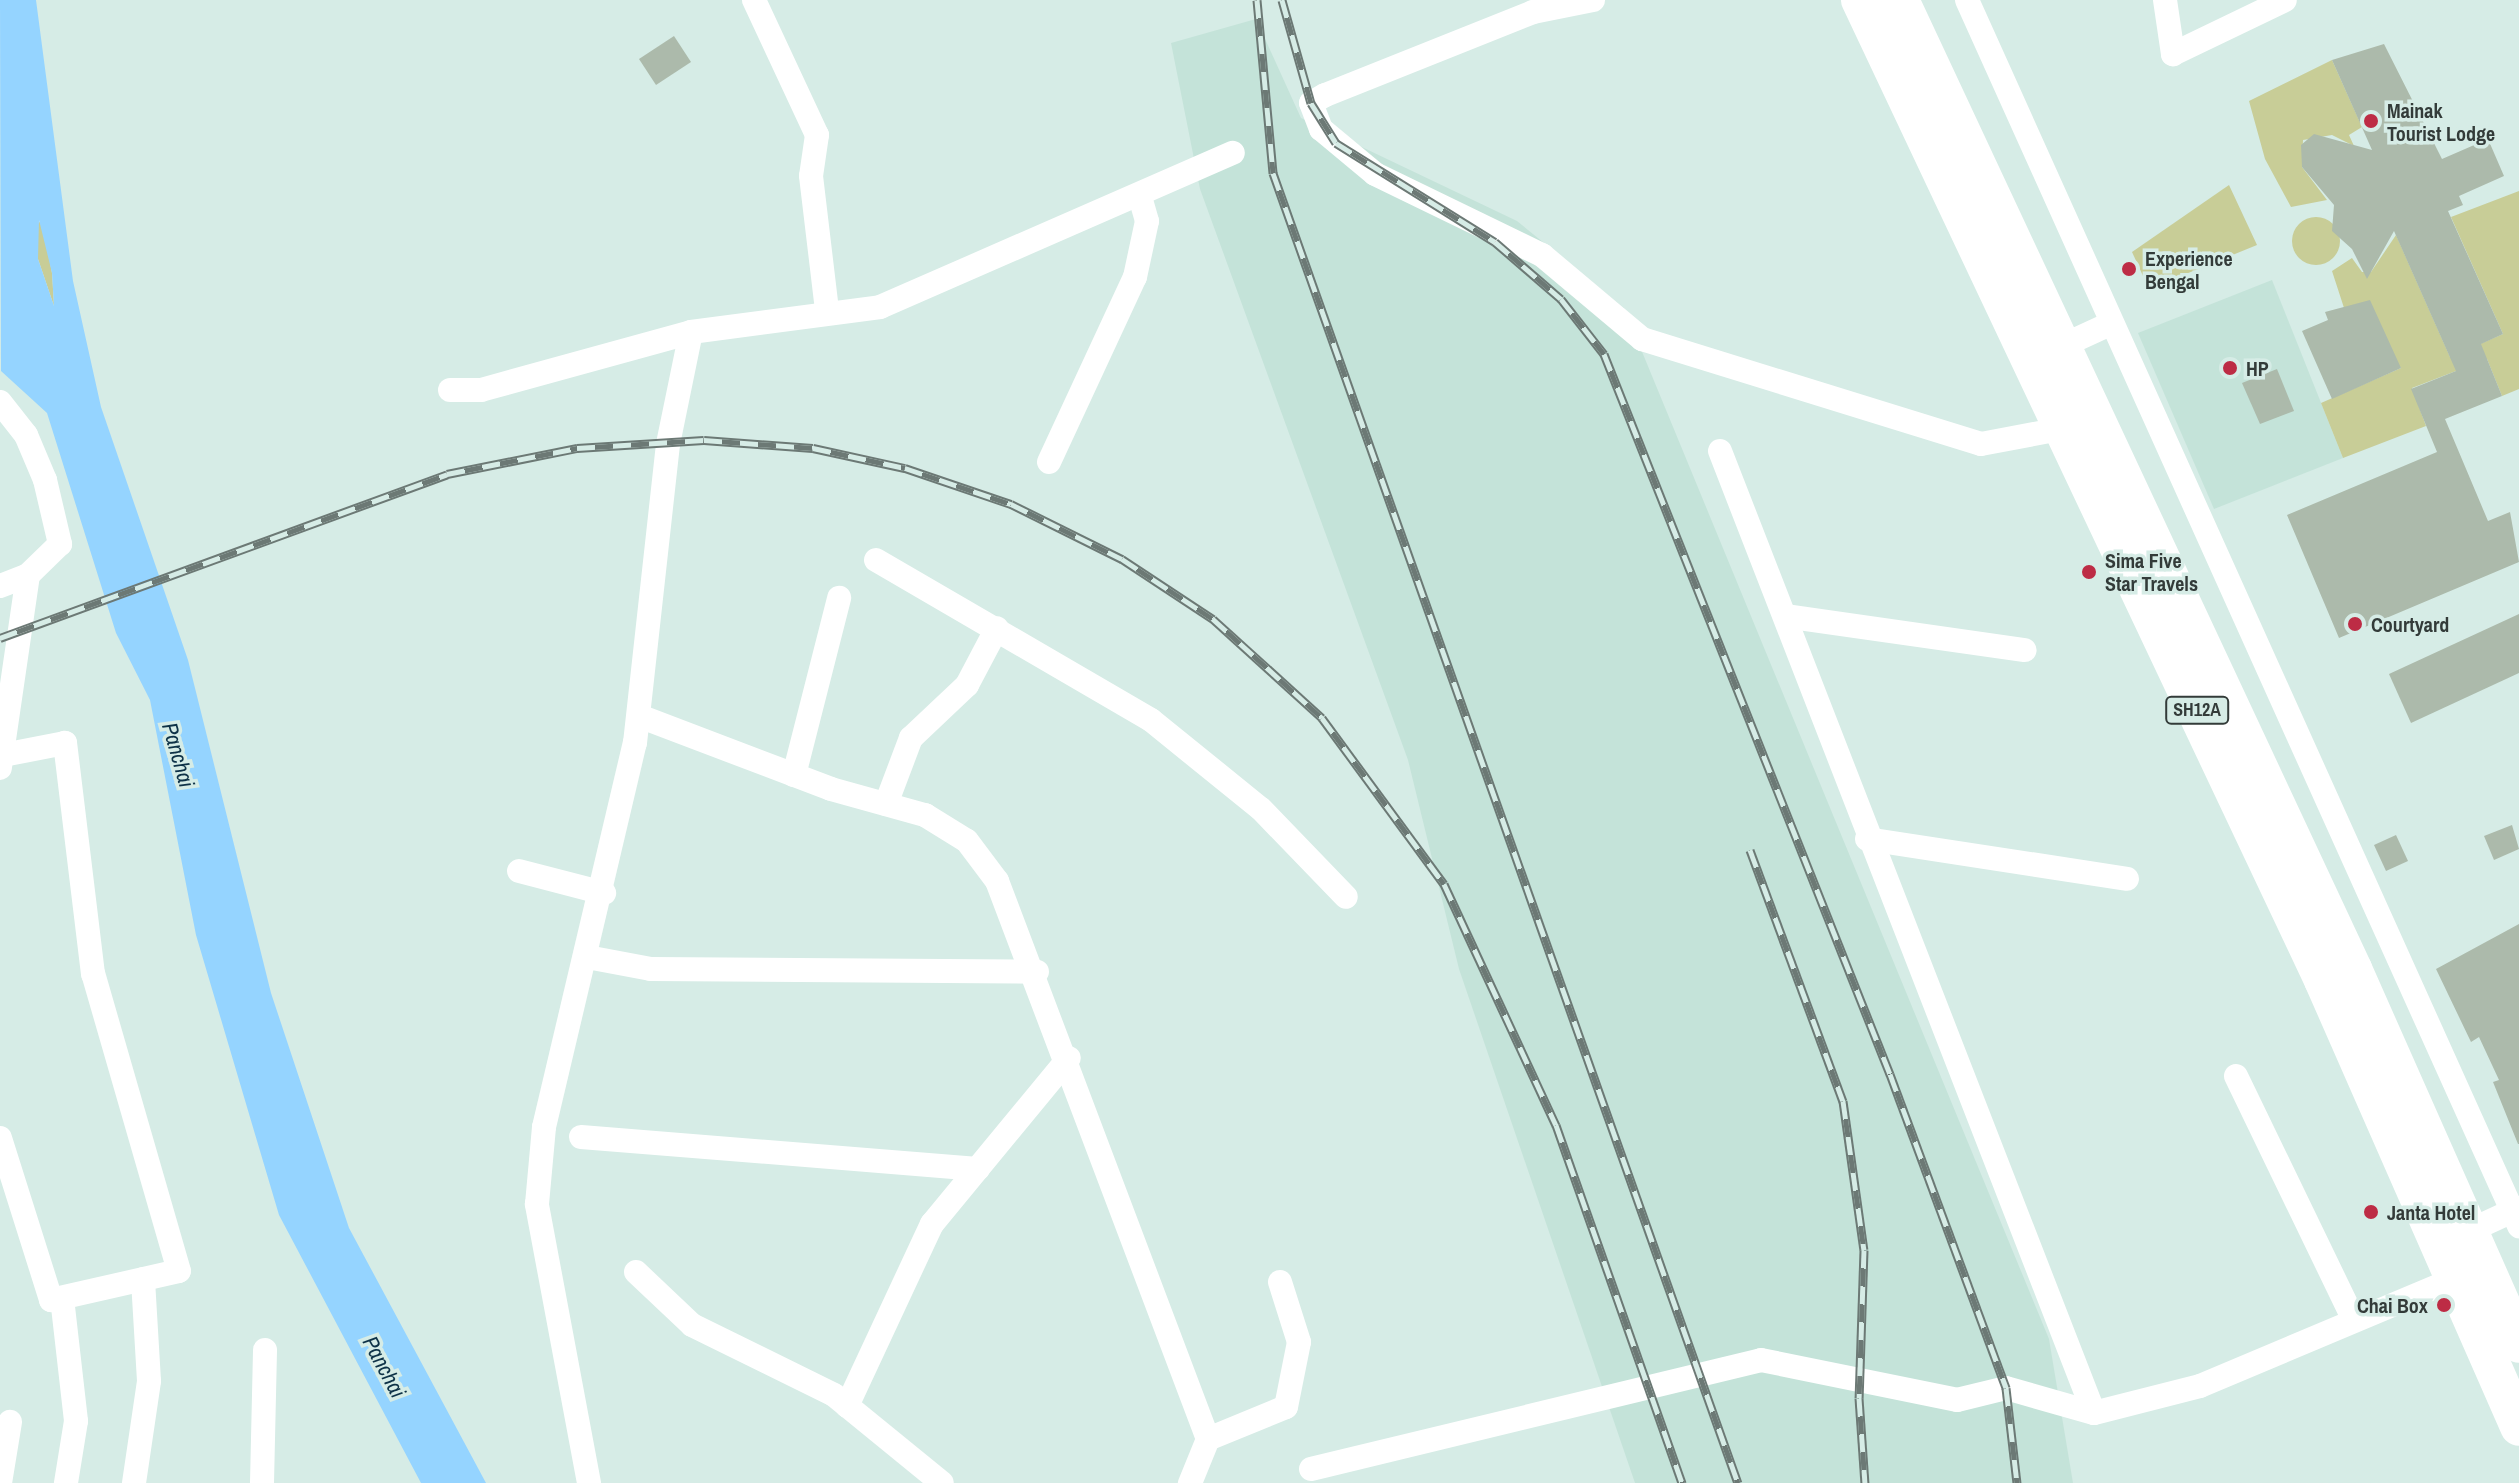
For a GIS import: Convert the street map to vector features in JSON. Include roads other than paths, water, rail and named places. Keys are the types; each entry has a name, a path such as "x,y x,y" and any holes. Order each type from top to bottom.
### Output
{"main road":[{"name":"SH12A","path":"1860,0 2047,353 2066,428 2454,1237 2519,1344"},
{"name":"SH12A","path":"1900,0 2047,353 2454,1237 2454,1279 2519,1427"}],"street":[{"path":"754,0 817,135 811,176 827,310"},
{"path":"1593,0 1525,6 1325,95 1311,103 1321,129 1375,174 1542,255 1642,339 1981,444 2066,428"},
{"path":"1967,0 2517,1215 2454,1237"},
{"path":"2165,0 2173,54 2285,0"},
{"path":"450,390 481,390 691,332 827,310 880,307 1140,197 1233,153"},
{"path":"1049,462 1135,277 1147,221 1140,197"},
{"path":"2047,353 2112,323"},
{"path":"589,1483 537,1204 544,1127 604,893 639,716 668,444 691,332"},
{"path":"0,402 26,435 58,521 60,544 28,575 0,586"},
{"path":"1720,451 1867,839 2094,1413"},
{"path":"876,560 1151,720 1261,809 1346,897"},
{"path":"0,1138 51,1300 179,1271 93,974 65,743 1,762 28,575"},
{"path":"794,775 839,598"},
{"path":"1785,616 2025,650"},
{"path":"886,804 911,738 967,685 997,628"},
{"path":"639,716 794,775 925,815 967,841 997,881 1037,972 1208,1439 1190,1483"},
{"path":"1867,839 2127,879"},
{"path":"519,871 604,893"},
{"path":"587,957 651,969 1037,972"},
{"path":"847,1406 932,1224 1069,1058"},
{"path":"2236,1076 2353,1318"},
{"path":"581,1137 978,1169"},
{"path":"636,1272 692,1325 847,1406 942,1483"},
{"path":"134,1483 149,1381 143,1279"},
{"path":"1311,1469 1761,1360 1957,1400 2006,1388 2094,1413 2200,1386 2353,1318 2454,1279"},
{"path":"1208,1439 1286,1407 1299,1342 1280,1282"},
{"path":"62,1298 76,1421 66,1483"},
{"path":"262,1483 265,1350"},
{"path":"0,1483 10,1422"}],"water":[{"name":"Panchai","path":"0,0 36,0 73,281 101,407 188,660 271,993 349,1228 486,1483 421,1483 279,1215 196,935 150,700 116,633 47,413 1,371","holes":["39,220 52,273 54,306 38,259"]}],"railway":[{"path":"1257,0 1273,173 1738,1483"},
{"path":"1282,0 1311,103 1336,143 1495,242 1561,299 1604,354 1890,1074 2006,1388 2017,1483"},
{"path":"0,638 447,474 577,448 704,440 813,448 905,468 1011,504 1122,559 1213,619 1322,718 1444,884 1556,1125 1682,1483"},
{"path":"1750,850 1843,1101 1864,1250 1859,1398 1865,1483"}],"place":[{"name":"Mainak Tourist Lodge","path":"2371,121"},
{"name":"Experience Bengal","path":"2129,269"},
{"name":"HP","path":"2230,368"},
{"name":"Sima Five Star Travels","path":"2089,572"},
{"name":"Courtyard","path":"2355,624"},
{"name":"Janta Hotel","path":"2371,1212"},
{"name":"Chai Box","path":"2444,1305"}]}
